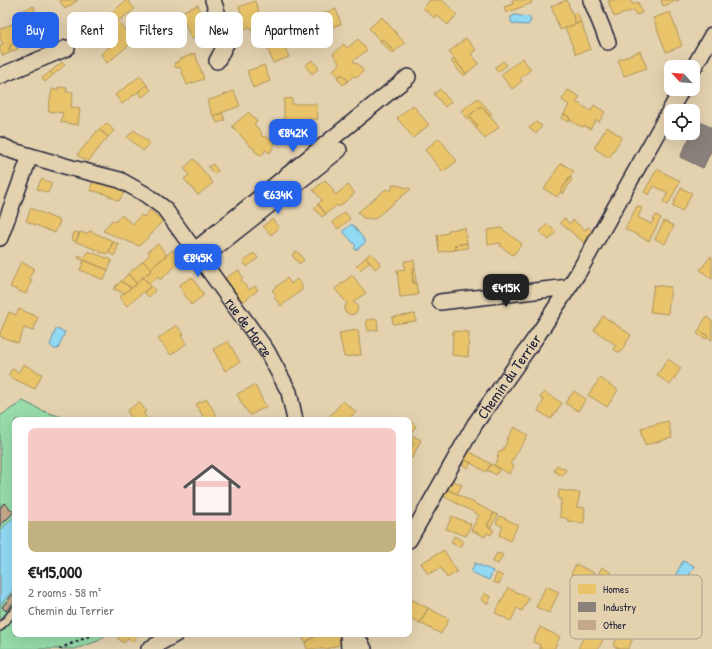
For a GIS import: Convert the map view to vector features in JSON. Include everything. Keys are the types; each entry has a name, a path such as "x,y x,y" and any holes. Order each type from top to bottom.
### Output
{"street":[{"path":"213,0 227,42 217,61"},
{"path":"591,0 608,42"},
{"path":"698,60 712,35"},
{"path":"0,76 67,48"},
{"path":"198,255 408,78"},
{"name":"Chemin du Terrier","path":"412,535 475,424 541,330 578,273 678,96"},
{"path":"0,145 30,156 0,238"},
{"path":"198,255 339,150"},
{"name":"rue de Morze","path":"30,156 120,180 145,194 164,208 266,351 289,392 294,417"},
{"path":"440,302 569,287"},
{"path":"149,649 171,637"},
{"path":"348,637 349,649"},
{"path":"358,637 364,649"},
{"path":"364,649 365,637"}],"lane":[{"path":"0,626 12,613"}],"path":[{"path":"59,649 87,637"}],"green space":[{"path":"23,401 43,411 62,417 12,417 12,637 103,637 98,641 75,649 0,649 0,416"}],"water":[{"path":"514,15 529,17 531,21 528,25 513,24 511,22 511,17"},
{"path":"352,224 366,242 356,250 354,248 356,246 343,231"},
{"path":"56,329 65,332 58,349 54,349 50,345"},
{"path":"12,519 12,591 0,605 0,531"},
{"path":"683,561 694,566 689,575 676,575"},
{"path":"475,563 493,571 489,580 471,572"}],"building: Homes":[{"path":"59,0 78,0 65,9"},
{"path":"127,0 135,9 131,12 126,12 126,15 118,21 118,12 112,12"},
{"path":"430,0 442,0 457,14 448,25 436,15 434,18 423,8"},
{"path":"512,0 531,0 532,3 506,13 504,7 513,4"},
{"path":"567,0 576,24 560,30 551,6"},
{"path":"630,0 632,4 638,2 642,13 636,15 634,10 614,17 608,1"},
{"path":"661,0 679,0 663,6"},
{"path":"255,1 259,12 251,12 251,30 250,27 243,29 243,12 241,12 239,7"},
{"path":"198,5 200,12 195,12 195,38 191,39 187,28 187,12 181,12"},
{"path":"34,6 35,10 31,12 19,12"},
{"path":"336,9 341,24 333,27 333,12 327,12"},
{"path":"577,12 581,22 576,24 572,14"},
{"path":"670,12 682,46 666,52 653,18"},
{"path":"382,17 405,43 394,52 383,39 380,41 369,28"},
{"path":"118,21 126,31 126,48 107,63 101,54 108,48 118,48"},
{"path":"581,22 591,49 576,54 565,28"},
{"path":"12,24 12,45 9,49 11,52 3,56 0,50 0,45 3,44 0,38 0,29"},
{"path":"466,38 476,50 471,54 479,63 466,74 449,52"},
{"path":"358,39 367,50 353,61 363,70 358,77 353,76 348,81 342,74 339,77 333,70 340,64 333,54 344,44 347,48"},
{"path":"383,39 394,52 392,54 380,41"},
{"path":"11,45 12,48 18,49 11,52 9,49"},
{"path":"267,48 286,48 289,57 273,63"},
{"path":"640,51 647,68 624,76 618,60"},
{"path":"195,53 204,79 187,85 180,67 176,68 174,63"},
{"path":"522,58 531,69 520,79 522,81 512,89 501,75"},
{"path":"454,59 466,74 463,76 451,61"},
{"path":"312,60 319,68 312,74 305,66"},
{"path":"503,61 507,65 498,72 494,68"},
{"path":"62,62 65,65 53,75 50,72"},
{"path":"264,65 270,81 253,88 247,71"},
{"path":"50,72 53,75 45,82 42,78"},
{"path":"342,74 348,81 343,85 337,78"},
{"path":"140,76 147,85 122,104 115,95"},
{"path":"147,85 151,90 142,97 138,92"},
{"path":"58,87 67,88 66,92 73,92 71,107 80,108 78,125 61,122 63,113 48,111 52,89 58,90"},
{"path":"440,89 451,102 445,107 434,94"},
{"path":"568,90 580,97 576,102 591,111 594,105 605,112 599,122 596,120 590,129 576,124 564,114 569,105 562,100"},
{"path":"234,91 240,106 213,116 207,101"},
{"path":"292,98 292,104 317,104 318,119 284,120 284,99"},
{"path":"478,98 492,114 489,116 481,106 469,116 478,126 476,128 461,111"},
{"path":"413,105 429,125 413,138 397,118"},
{"path":"481,106 499,127 485,139 476,128 478,126 469,116"},
{"path":"249,112 257,122 254,124 262,133 261,135 276,142 270,153 265,150 262,156 254,151 255,149 251,147 232,126"},
{"path":"222,113 225,120 217,123 214,116"},
{"path":"564,114 569,117 569,122 561,118"},
{"path":"536,122 542,126 536,134 529,128"},
{"path":"107,123 114,131 108,137 99,129"},
{"path":"607,127 622,137 609,158 594,148"},
{"path":"99,129 108,137 88,162 77,155"},
{"path":"134,130 150,143 143,151 127,137"},
{"path":"439,138 457,161 443,172 425,150"},
{"path":"194,159 213,183 198,195 184,179 189,175 184,168"},
{"path":"561,163 574,171 557,197 544,189"},
{"path":"213,164 218,171 214,174 208,167"},
{"path":"657,169 680,181 668,205 663,202 668,193 654,186 649,195 644,192"},
{"path":"570,177 572,179 563,194 560,192"},
{"path":"41,179 52,183 48,193 37,189"},
{"path":"93,180 121,188 120,189 125,191 119,201 105,194 90,190"},
{"path":"325,180 334,191 333,192 335,195 348,185 355,193 339,207 337,205 326,214 318,204 322,200 313,190"},
{"path":"393,184 411,189 374,219 363,218 358,212 386,189 391,191"},
{"path":"681,188 692,193 682,212 672,206"},
{"path":"318,204 326,214 322,217 314,208"},
{"path":"637,206 642,208 638,217 651,224 656,215 661,218 649,241 625,229"},
{"path":"31,208 60,221 55,233 26,221"},
{"path":"150,210 163,221 139,246 103,231 112,220 115,222 121,215 133,224 141,215 144,217"},
{"path":"345,212 350,219 338,229 332,222"},
{"path":"564,218 570,224 573,220 585,230 588,227 594,233 587,245 560,223"},
{"path":"272,219 279,228 271,235 263,226"},
{"path":"664,221 674,226 665,244 655,239"},
{"path":"547,224 556,232 549,240 540,232"},
{"path":"465,228 467,243 455,245 455,250 439,252 437,235 448,233 448,230"},
{"path":"501,228 522,244 513,255 500,246 500,243 488,245 487,230"},
{"path":"90,231 113,241 108,254 99,252 100,251 76,242 80,232 86,234"},
{"path":"74,232 79,233 76,242 72,240"},
{"path":"113,242 119,244 114,256 109,253"},
{"path":"467,243 468,248 455,250 455,245"},
{"path":"158,244 167,255 151,268 143,261 150,254 148,251"},
{"path":"173,250 182,260 160,280 158,276 149,284 143,277 152,270 151,268"},
{"path":"88,251 112,260 108,270 78,258 79,255 85,258"},
{"path":"297,251 304,260 299,264 292,255"},
{"path":"254,253 258,258 247,267 243,262"},
{"path":"371,253 381,264 375,269 366,257"},
{"path":"711,256 712,257 712,279 700,270"},
{"path":"366,257 370,262 360,270 356,266"},
{"path":"84,260 108,270 104,280 80,270"},
{"path":"414,260 415,268 412,269 413,283 416,283 418,295 400,297 397,270 405,269 404,261"},
{"path":"143,261 152,270 136,283 128,274"},
{"path":"21,262 34,268 29,279 32,280 26,294 10,287"},
{"path":"415,268 416,283 413,283 412,269"},
{"path":"239,270 243,278 241,280 249,290 255,286 258,290 243,302 225,278"},
{"path":"128,274 137,284 131,288 121,281"},
{"path":"352,275 366,293 353,302 357,305 358,309 356,313 351,315 345,312 344,309 347,303 335,289"},
{"path":"143,277 151,286 127,306 119,297 137,284 136,283"},
{"path":"192,277 204,295 191,305 179,285"},
{"path":"287,278 291,284 297,279 302,285 302,290 281,306 274,297 276,295 272,290"},
{"path":"121,281 131,288 124,293 113,289"},
{"path":"654,285 671,287 668,314 650,312"},
{"path":"151,286 155,290 149,297 144,292"},
{"path":"19,309 38,317 33,331 24,328 18,343 0,336 0,333 9,312 16,315"},
{"path":"415,314 416,321 393,324 392,317"},
{"path":"603,316 631,335 620,353 613,349 616,345 594,330"},
{"path":"706,317 712,321 712,340 699,330"},
{"path":"377,319 378,330 368,331 366,320"},
{"path":"176,325 184,334 181,336 187,343 171,355 158,339"},
{"path":"358,330 361,355 344,357 339,333"},
{"path":"699,330 708,336 706,339 697,334"},
{"path":"453,331 469,332 468,357 452,355"},
{"path":"228,341 240,362 225,371 213,349"},
{"path":"668,359 681,368 670,385 657,375"},
{"path":"23,364 42,374 35,389 8,376 12,369 19,372"},
{"path":"600,378 618,390 607,407 588,395"},
{"path":"255,385 266,407 250,415 237,394"},
{"path":"574,391 586,399 578,411 565,403"},
{"path":"544,392 562,403 551,419 538,411 544,400 540,398"},
{"path":"207,399 217,417 203,417 196,404"},
{"path":"343,401 356,412 351,417 329,417"},
{"path":"139,402 146,411 143,413 146,417 131,417 127,411"},
{"path":"668,421 672,438 645,445 641,428"},
{"path":"412,423 416,426 412,431"},
{"path":"514,427 528,435 510,464 514,466 509,474 494,465 499,457 497,456 500,450 502,451"},
{"path":"412,436 421,440 412,458 412,446 414,442 412,441"},
{"path":"469,451 491,464 486,472 464,459"},
{"path":"466,460 471,463 468,468 462,465"},
{"path":"491,464 500,469 496,475 487,470"},
{"path":"557,465 566,470 562,476 554,471"},
{"path":"452,480 462,485 457,494 447,489"},
{"path":"447,489 494,513 487,526 494,530 491,535 487,533 485,537 471,530 479,515 443,496"},
{"path":"559,490 580,493 577,507 585,508 584,523 568,521 568,519 560,517 561,499 558,499"},
{"path":"494,513 498,515 490,528 487,526"},
{"path":"452,516 471,524 466,536 446,529"},
{"path":"500,516 518,525 510,541 499,535 503,527 496,523"},
{"path":"454,536 463,541 460,547 451,543"},
{"path":"444,550 457,572 447,578 441,568 428,574 421,563"},
{"path":"497,553 503,555 498,564 492,562"},
{"path":"576,564 598,575 573,575 571,574"},
{"path":"602,567 612,573 611,575 598,575"},
{"path":"497,573 503,576 499,584 493,582"},
{"path":"546,586 559,592 549,613 536,607"},
{"path":"508,588 529,598 522,611 517,608 511,621 495,613"},
{"path":"484,593 491,597 488,604 481,600"},
{"path":"412,600 428,608 420,623 412,619"},
{"path":"428,608 449,619 441,634 420,623"},
{"path":"540,627 560,637 554,649 541,649 539,648 540,645 533,642"},
{"path":"136,637 132,642 128,638 124,643 117,638"},
{"path":"305,637 313,637 305,643 303,638"},
{"path":"314,637 340,637 341,644 327,649 307,649 305,643"},
{"path":"583,639 603,639 598,649 578,649"},
{"path":"616,639 633,639 628,649 620,649 613,646"}],"building: Industry":[{"path":"700,122 712,128 712,149 703,168 680,157 688,140 700,140"}],"building: Other":[{"path":"4,503 12,510 12,514 0,526 0,508"},
{"path":"12,595 12,604 6,611 2,607"}]}
